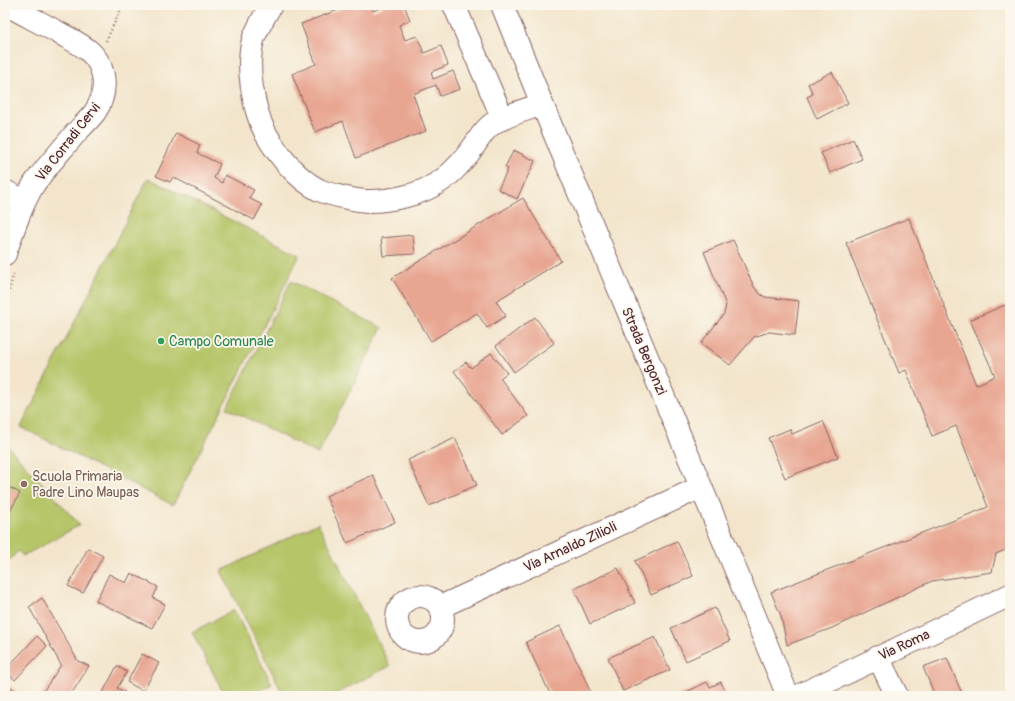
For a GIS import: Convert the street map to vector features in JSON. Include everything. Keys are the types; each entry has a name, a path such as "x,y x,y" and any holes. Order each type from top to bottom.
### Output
{"street":[{"name":"Via Corradi Cervi","path":"5,254 24,201 36,182 95,112 101,101 104,90 102,70 89,51 7,5"},
{"path":"271,5 254,38 251,56 251,78 254,102 264,130 273,148 286,164 319,190 346,198 369,201 393,198 420,192 436,184 455,170 492,124 542,104"},
{"path":"454,5 503,119"},
{"name":"Strada Bergonzi","path":"502,5 788,696"},
{"path":"5,191 24,201"},
{"name":"Via Arnaldo Zilioli","path":"440,607 701,487"},
{"name":"Via Roma","path":"798,696 1010,595"},
{"path":"878,657 897,696"}],"green space":[{"name":"Campo Comunale","path":"148,178 300,255 173,505 21,427"},
{"path":"291,281 382,328 318,454 227,408"},
{"name":"Scuola Primaria Padre Lino Maupas","path":"5,443 80,525 23,556 18,551 5,565 5,520 19,493 5,485"},
{"path":"318,523 390,666 331,696 284,696 221,571"},
{"path":"234,610 272,684 249,696 225,696 192,632"}],"building":[{"path":"351,5 370,5 373,11 383,7 382,5 404,5 410,20 399,25 405,40 417,36 424,53 441,46 448,65 431,72 433,79 453,71 460,89 440,96 436,85 413,94 426,131 356,158 343,121 315,132 292,74 316,64 301,24"},
{"path":"832,72 848,103 817,119 807,97 813,94 808,84"},
{"path":"176,133 200,145 197,153 220,164 214,178 222,183 225,175 254,190 249,198 262,205 254,220 173,177 170,182 156,176"},
{"path":"853,139 862,159 830,173 821,153"},
{"path":"514,150 535,161 517,199 498,189 508,169 505,167"},
{"path":"523,198 561,261 496,301 506,316 487,328 477,313 431,341 392,278"},
{"path":"909,218 976,385 995,376 970,320 1005,305 1010,317 1010,548 996,554 992,572 932,581 832,628 787,645 781,616 771,592 988,507 956,426 932,436 906,370 899,373 846,243"},
{"path":"413,235 415,254 383,256 381,238"},
{"path":"733,240 754,287 760,294 765,297 799,301 795,335 769,332 754,337 730,365 701,343 724,314 726,305 704,252"},
{"path":"535,317 554,343 514,372 496,346"},
{"path":"491,353 507,373 500,378 528,416 502,435 454,371 466,362 471,368"},
{"path":"823,421 838,457 785,478 768,438 790,429 792,434"},
{"path":"455,438 477,485 429,506 408,460"},
{"path":"373,475 395,522 347,543 326,496"},
{"path":"5,485 20,493 5,520"},
{"path":"677,541 693,576 651,595 635,561"},
{"path":"88,548 103,556 83,593 68,586"},
{"path":"618,568 635,603 590,624 574,589"},
{"path":"131,573 158,587 153,598 165,604 152,628 96,601 109,574 126,583"},
{"path":"42,598 78,661 89,666 70,696 40,696 61,665 29,607"},
{"path":"715,608 730,641 686,661 671,628"},
{"path":"560,626 592,696 551,696 526,642"},
{"path":"37,636 47,646 15,680 5,670"},
{"path":"655,637 670,670 623,691 608,658"},
{"path":"142,654 159,663 143,691 127,682"},
{"path":"947,658 963,696 935,696 923,667"},
{"path":"117,666 127,672 117,688 125,692 123,696 101,696"},
{"path":"707,682 710,687 721,682 727,696 678,696"},
{"path":"5,683 23,696 5,696"}],"place":[{"name":"Campo Comunale","path":"161,341"},
{"name":"Scuola Primaria Padre Lino Maupas","path":"24,484"}]}
